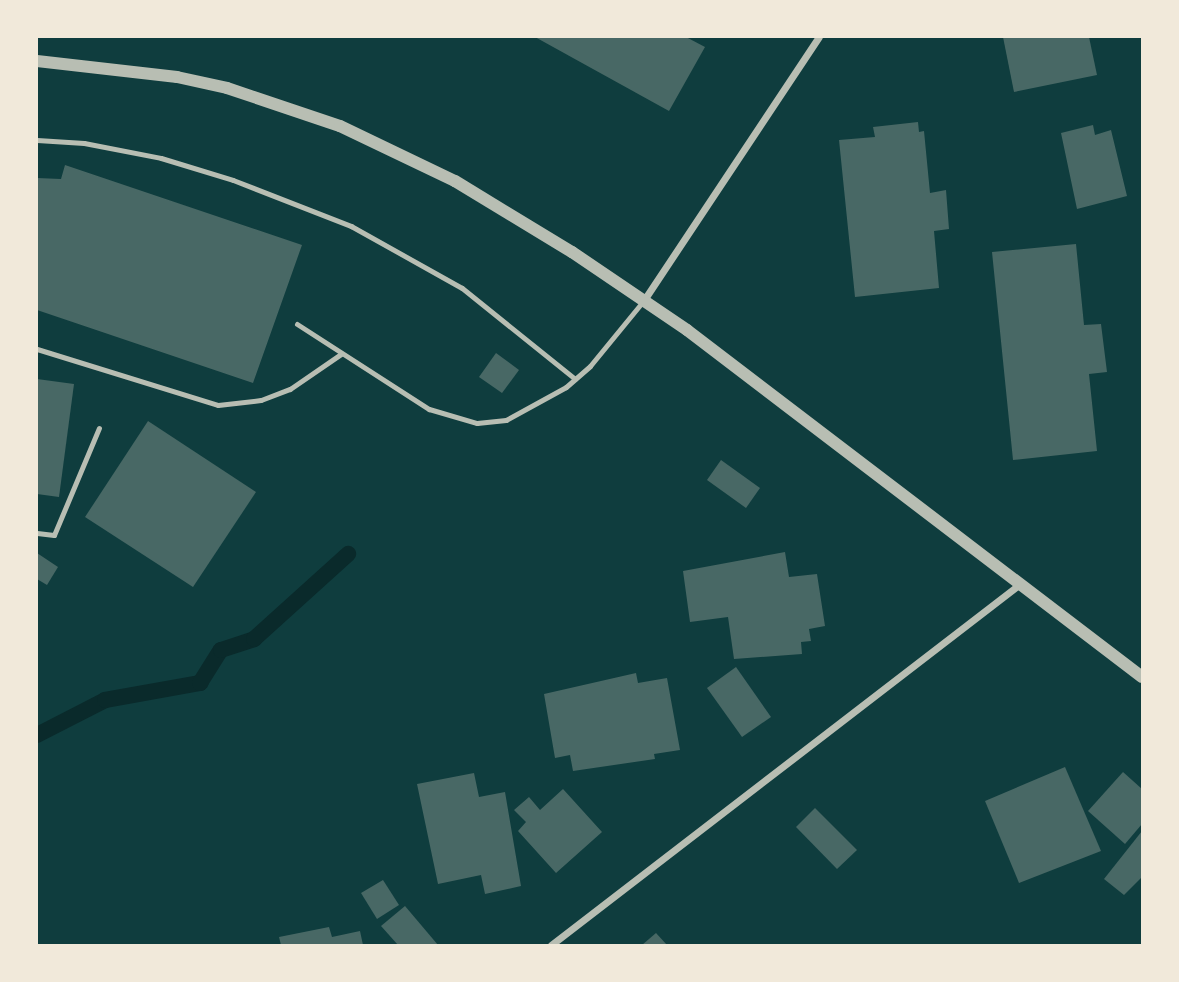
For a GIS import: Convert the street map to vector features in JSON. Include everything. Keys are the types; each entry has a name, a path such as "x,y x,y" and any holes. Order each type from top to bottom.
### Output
{"street":[{"path":"644,300 819,37"},
{"path":"37,61 177,77 227,88 340,126 455,181 644,300 1142,677"},
{"path":"551,945 1020,584"}],"lane":[{"path":"37,141 84,142 161,158 246,185 351,226 462,288 575,379"},
{"path":"297,324 429,409 477,423 506,420 575,379 644,300"},
{"path":"37,349 218,405 261,400 290,389 341,354"},
{"path":"37,533 54,535 99,428"}],"building":[{"path":"535,37 686,37 705,47 669,111"},
{"path":"1003,37 1089,37 1097,75 1014,92"},
{"path":"918,122 919,132 924,131 930,193 946,190 949,229 934,231 939,288 855,297 839,140 875,137 873,127"},
{"path":"1093,125 1095,135 1111,130 1127,196 1077,209 1061,133"},
{"path":"65,165 302,245 253,383 37,310 37,178 61,179"},
{"path":"1076,244 1084,325 1101,324 1107,372 1089,374 1097,451 1013,460 992,252"},
{"path":"496,353 519,370 502,393 479,377"},
{"path":"37,379 74,384 59,497 37,494"},
{"path":"148,421 256,492 193,587 85,517"},
{"path":"721,460 760,488 746,508 707,480"},
{"path":"785,552 789,577 817,574 825,626 809,629 811,641 801,642 802,654 734,659 728,617 690,622 683,571"},
{"path":"37,553 58,567 47,585 37,579"},
{"path":"736,667 771,717 742,737 707,688"},
{"path":"636,673 638,683 667,678 680,750 654,754 655,759 573,771 570,755 555,758 544,694"},
{"path":"1065,767 1101,851 1019,883 985,801"},
{"path":"1123,772 1142,789 1142,824 1125,844 1088,811"},
{"path":"474,773 479,797 505,792 521,886 485,894 481,875 438,884 417,784"},
{"path":"563,789 602,832 556,873 518,831 526,822 514,810 529,797 540,810"},
{"path":"815,808 857,850 837,869 796,827"},
{"path":"1142,831 1142,877 1124,895 1104,879"},
{"path":"383,880 399,905 377,919 361,893"},
{"path":"405,906 438,945 398,945 381,926"},
{"path":"329,927 332,937 360,931 363,945 281,945 279,937"},
{"path":"656,933 667,945 642,945"}],"waterway":[{"path":"37,735 105,700 200,683 221,650 254,639 348,554"}]}
